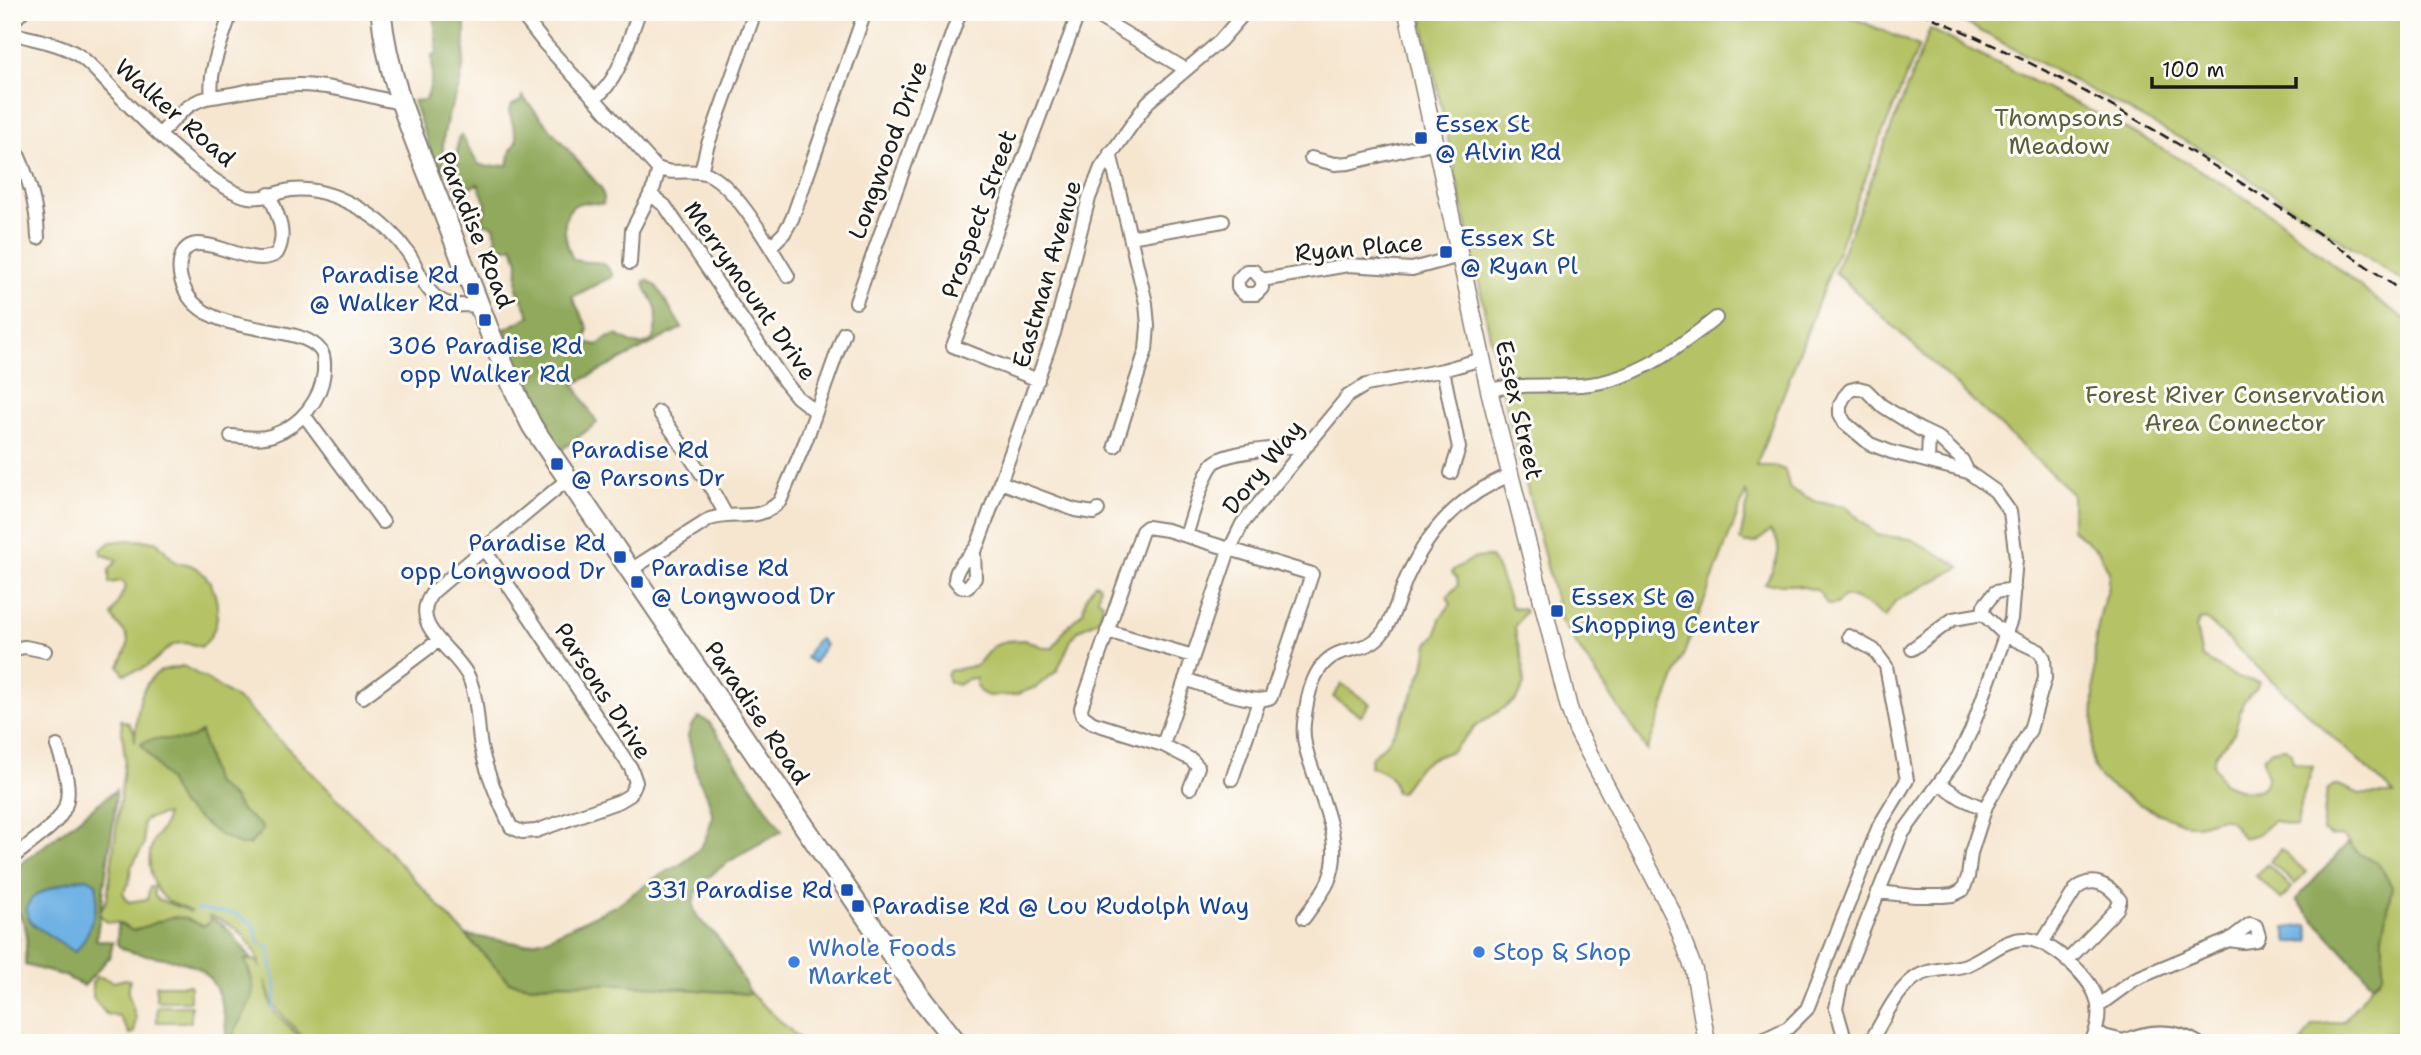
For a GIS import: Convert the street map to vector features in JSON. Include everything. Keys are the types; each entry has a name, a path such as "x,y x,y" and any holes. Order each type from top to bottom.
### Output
{"highway":[{"name":"Paradise Road","path":"382,12 384,41 400,103 479,305 522,407 542,443 924,1002 957,1043"}],"main road":[{"name":"Essex Street","path":"1407,12 1489,390 1569,708 1577,730 1617,809 1664,893 1686,946 1701,1003 1707,1043"}],"street":[{"path":"12,22 22,12"},
{"path":"212,97 214,67 231,12"},
{"path":"520,12 538,36 659,169 669,172 701,172 725,185 788,276"},
{"path":"595,99 613,79 639,12"},
{"path":"701,172 707,146 755,12"},
{"path":"770,247 784,233 792,219 865,12"},
{"name":"Longwood Drive","path":"856,302 960,12"},
{"name":"Prospect Street","path":"1038,380 953,346 1079,12"},
{"path":"1090,12 1185,69"},
{"name":"Eastman Avenue","path":"974,553 1038,380 1065,296 1088,198 1110,153 1148,102 1226,36 1245,12"},
{"name":"Walker Road","path":"12,33 54,44 79,55 160,134 203,170 234,191 254,197 304,189 347,202 390,232 409,254 427,286 438,298 454,304 479,305"},
{"path":"160,134 197,100 284,85 344,90 400,103"},
{"path":"12,142 31,186 38,217 38,239"},
{"path":"1311,158 1335,164 1349,163 1436,142"},
{"path":"1110,153 1146,303 1148,336 1143,363 1115,446"},
{"path":"630,263 632,230 659,169"},
{"path":"231,436 272,436 287,428 304,415 316,400 323,382 321,351 302,340 223,321 206,314 194,304 180,279 181,256 185,250 200,244 208,243 253,259 266,259 277,253 282,241 281,227 269,194"},
{"name":"Merrymount Drive","path":"650,194 666,206 784,381 797,397 815,411"},
{"path":"1130,237 1223,221"},
{"name":"Ryan Place","path":"1262,280 1348,265 1412,269 1460,256"},
{"path":"1489,390 1526,384 1588,384 1621,377 1663,358 1716,318"},
{"path":"629,571 709,519 726,515 755,515 773,508 780,501 844,332"},
{"name":"Dory Way","path":"1163,745 1228,550 1253,507 1325,422 1357,390 1366,385 1443,370 1482,359"},
{"path":"1443,370 1459,448 1451,473"},
{"path":"1846,1043 1837,1002 1841,985 1906,827 1963,749 2011,619 2015,546 2010,512 1995,491 1968,472 1870,444 1845,423 1840,414 1840,405 1850,390 1866,390 1881,405 1952,449 1968,472"},
{"path":"659,412 710,486 726,515"},
{"path":"304,415 383,522"},
{"path":"1928,461 1930,434"},
{"path":"1186,536 1206,478 1216,461 1231,456 1308,445"},
{"path":"1304,918 1327,885 1335,859 1331,826 1303,740 1306,713 1317,673 1330,658 1365,647 1378,638 1388,624 1407,577 1440,524 1467,498 1510,475"},
{"name":"Parsons Drive","path":"484,549 631,768 636,782 630,795 612,805 536,831 522,832 511,828 485,762 475,698 468,675 429,627 425,618 426,600 484,549 568,480"},
{"path":"1000,482 1075,510 1094,513 1098,510"},
{"path":"1185,679 1259,701 1271,697 1312,574 1159,528 1147,527 1142,531 1081,708 1087,720 1163,745 1195,762 1198,766 1190,788"},
{"path":"1983,614 1984,606 1995,592 2014,589"},
{"path":"1878,892 1915,896 1958,894 1966,885 1971,853 1990,796 2011,766 2030,730 2045,678 2044,658 2039,651 2005,635 1983,614"},
{"path":"1912,649 1953,619 1983,614"},
{"path":"1107,631 1193,656"},
{"path":"1756,1043 1787,1028 1807,1009 1884,816 1905,786 1908,774 1886,666 1874,650 1849,636"},
{"path":"363,697 439,640"},
{"path":"12,649 25,647 46,651"},
{"path":"1232,779 1259,701"},
{"path":"12,858 44,834 64,814 69,788 66,769 57,746"},
{"path":"1939,783 1961,798 1985,809"},
{"path":"2042,943 2082,884 2090,881 2107,886 2120,900 2117,909 2067,961"},
{"path":"12,926 15,943 12,961"},
{"path":"1869,1043 1903,990 1919,975 1969,964 2016,940 2042,943 2067,961 2091,987 2098,1006 2093,1038 2124,1042 2140,1035 2166,1031 2178,1033 2198,1043"},
{"path":"2098,1006 2135,979 2229,940"}],"green space":[{"path":"465,12 462,70 444,135 443,178 440,178 413,101 425,100 430,89 432,55 437,54 434,14"},
{"path":"1421,12 1839,12 1919,46 1883,132 1756,466 1774,466 1785,470 1790,489 1817,502 1845,506 1877,535 1911,539 1961,567 1895,601 1885,618 1866,604 1850,597 1844,596 1837,604 1828,605 1817,590 1788,584 1765,584 1777,557 1778,544 1770,531 1756,543 1740,540 1748,501 1746,492 1647,750 1561,621 1499,378"},
{"name":"Thompsons Meadow","path":"1945,12 2409,12 2409,285 2219,159"},
{"name":"Forest River Conservation Area Connector","path":"1930,29 2138,135 2210,176 2277,218 2368,293 2409,322 2409,1043 2301,1043 2312,1026 2345,1020 2373,984 2296,900 2349,842 2343,837 2332,836 2322,830 2327,790 2338,785 2360,794 2394,794 2206,619 2200,620 2196,628 2202,657 2238,678 2259,682 2243,702 2234,733 2215,755 2213,764 2223,783 2248,791 2261,788 2265,784 2267,778 2264,756 2272,750 2285,748 2291,753 2293,762 2313,767 2300,805 2297,827 2273,821 2258,834 2244,838 2234,824 2225,819 2197,825 2183,823 2125,796 2101,778 2095,770 2091,754 2095,642 2107,593 2109,572 2098,550 2072,529 2072,493 1835,272"},
{"path":"522,96 601,188 604,197 603,204 583,202 573,207 568,212 565,228 573,259 601,263 613,276 572,297 588,328 588,343 598,345 616,335 638,345 653,339 657,312 645,287 644,281 648,280 657,287 682,328 574,384 597,423 560,451 503,330 530,316 517,289 518,262 513,246 495,251 494,226 482,223 486,204 478,184 456,193 455,189 458,138 461,135 478,164 488,167 508,165 511,150 517,140 509,111 512,105 521,101"},
{"path":"156,541 176,563 190,565 201,572 210,582 217,610 216,624 201,647 176,644 146,667 124,674 119,666 127,647 127,638 112,615 126,586 122,581 109,583 109,570 117,560 101,554 101,550 110,542"},
{"path":"1491,557 1512,607 1525,612 1515,626 1524,684 1516,700 1476,726 1452,751 1419,767 1401,792 1395,792 1391,778 1370,766 1372,756 1387,743 1401,720 1424,668 1428,644 1437,633 1440,618 1451,604 1447,597 1458,585 1453,570 1474,558"},
{"path":"1095,583 1100,586 1098,598 1103,603 1099,620 1079,630 1071,640 1057,671 1036,687 1015,695 988,696 976,686 976,678 958,685 949,682 949,671 977,665 992,647 1006,641 1025,640 1045,648 1053,648 1066,628 1083,612 1086,597"},
{"path":"183,666 244,704 379,841 509,982 531,986 561,983 618,984 751,994 804,1043 308,1043 273,1005 265,981 273,1010 305,1043 232,1043 252,994 253,986 245,959 257,961 261,968 253,949 242,934 227,923 209,916 211,921 203,926 190,920 171,917 133,931 118,923 107,922 100,915 96,940 113,942 110,956 84,986 65,976 25,965 27,936 25,925 12,901 12,871 116,790 101,911 107,899 125,760 121,720 129,723 134,731 135,743 139,703 147,684 161,671","holes":["166,814 150,851 151,875 162,895 170,902 192,912 159,900 154,895 154,887 150,887 147,899 128,902 123,893 129,883 131,867 144,845 143,823 146,819"]},
{"path":"1342,684 1370,704 1361,716 1333,697"},
{"path":"699,717 709,722 782,831 740,854 710,876 699,889 694,901 696,914 723,945 751,994 618,984 561,983 531,986 509,982 466,935 524,944 545,939 615,906 660,875 683,863 699,849 713,816 707,795 698,779 688,736 691,726"},
{"path":"201,732 214,782 262,827 263,830 249,845 240,845 218,834 181,805 168,780 141,744 156,739 186,739"},
{"path":"116,790 96,940 113,942 110,956 84,986 65,976 25,965 27,936 25,925 12,901 12,871","holes":["87,878 96,883 95,910 75,951 35,926 29,919 26,910 29,903 42,892 81,879"]},
{"path":"2349,842 2359,854 2377,862 2392,886 2383,937 2383,972 2373,984 2296,900"},
{"path":"2281,849 2306,872 2295,884 2270,861"},
{"path":"2267,864 2292,888 2281,899 2256,876"},
{"path":"171,917 185,918 203,926 211,919 218,922 234,936 252,960 245,959 253,993 232,1043 226,1043 221,1002 207,975 187,963 131,952 117,944 118,923 133,931"},
{"path":"97,976 114,982 130,980 128,992 136,1018 134,1033 130,1034 119,1016 106,1014 93,998 92,983"},
{"path":"156,985 190,985 190,1001 156,1001"},
{"path":"157,1006 191,1006 191,1022 157,1022"},
{"path":"171,1036 205,1036 205,1043 171,1043"}],"water":[{"path":"820,639 825,645 814,663 806,658 816,640"},
{"path":"87,878 96,883 95,910 89,929 75,952 35,926 26,910 31,899 42,892"},
{"path":"2308,925 2308,941 2288,943 2285,928"}],"waterway":[{"path":"197,909 236,914 253,924 259,943 270,949 276,986 273,1010"}],"railway":[{"path":"1919,12 2063,80 2156,131 2291,215 2409,297"}],"place":[{"name":"Essex St @ Alvin Rd","path":"1421,138"},
{"name":"Essex St @ Ryan Pl","path":"1446,252"},
{"name":"Paradise Rd @ Walker Rd","path":"473,289"},
{"name":"306 Paradise Rd opp Walker Rd","path":"485,320"},
{"name":"Paradise Rd @ Parsons Dr","path":"557,464"},
{"name":"Paradise Rd opp Longwood Dr","path":"620,557"},
{"name":"Paradise Rd @ Longwood Dr","path":"637,582"},
{"name":"Essex St @ Shopping Center","path":"1557,611"},
{"name":"331 Paradise Rd","path":"847,890"},
{"name":"Paradise Rd @ Lou Rudolph Way","path":"858,906"},
{"name":"Stop & Shop","path":"1479,952"},
{"name":"Whole Foods Market","path":"794,962"}]}
